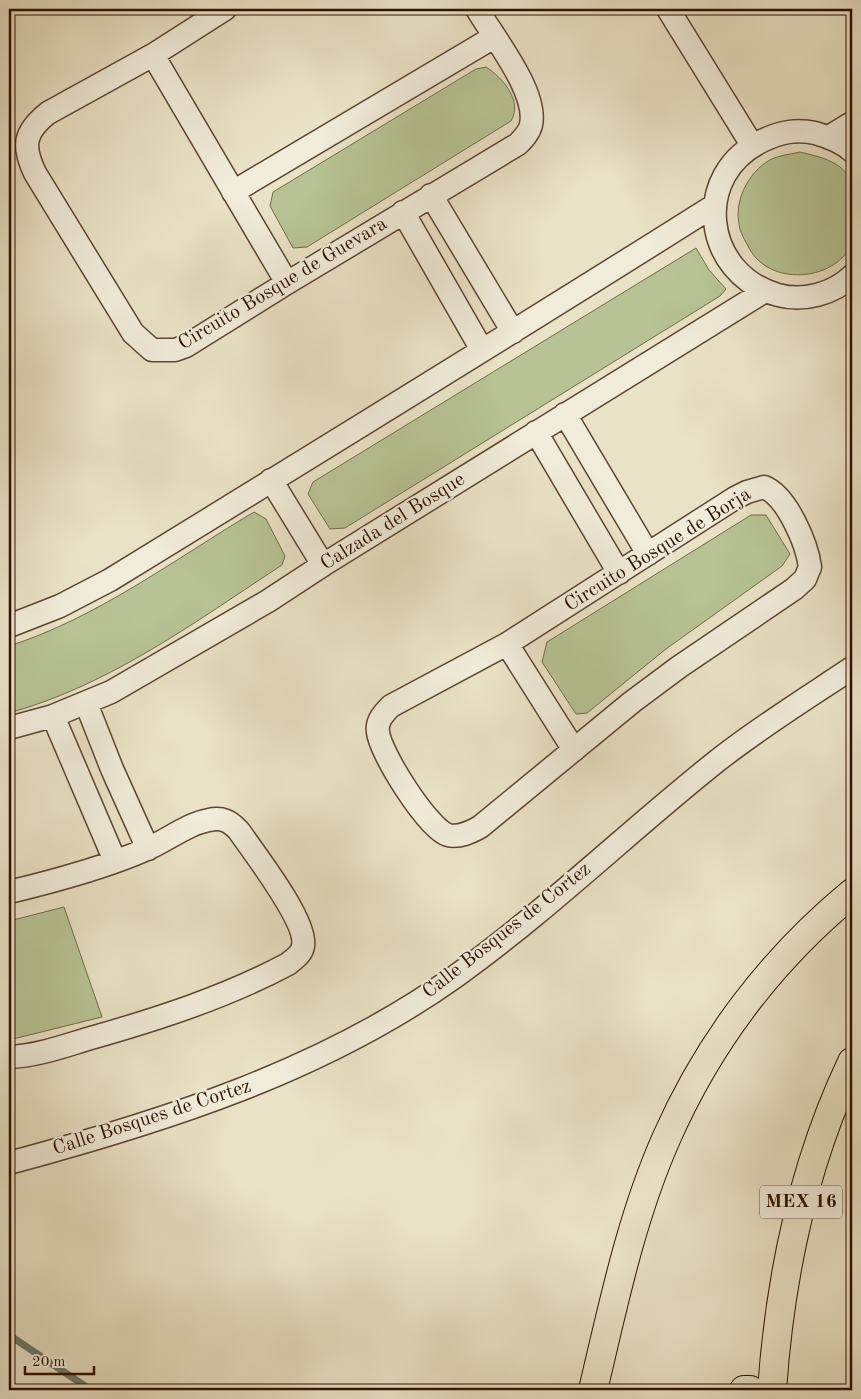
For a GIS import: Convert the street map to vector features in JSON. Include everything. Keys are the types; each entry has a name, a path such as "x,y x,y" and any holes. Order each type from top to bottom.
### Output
{"highway":[{"path":"592,1390 639,1212 665,1140 688,1092 717,1042 756,990 790,950 852,893"},
{"name":"MEX 16","path":"772,1390 780,1304 794,1229 816,1152 852,1062"},
{"path":"744,1390 750,1390"}],"street":[{"name":"Circuito Bosque de Guevara","path":"225,9 153,55 38,121 26,141 26,151 35,173 133,333 152,350 176,350 186,346 403,212 518,144 531,126 530,101 525,86 477,9"},
{"path":"668,9 752,146"},
{"path":"233,192 494,37"},
{"path":"153,55 287,283"},
{"path":"829,137 852,123"},
{"path":"850,284 806,297 785,297 765,291 742,277 725,256 716,232 714,205 722,179 737,157 752,146 781,132 805,131 829,137 852,151"},
{"path":"431,195 513,332"},
{"path":"9,626 60,606 110,580 513,332 714,205"},
{"path":"403,212 482,350"},
{"name":"Calzada del Bosque","path":"9,728 53,716 86,703 150,672 268,601 536,432 765,291"},
{"path":"565,414 648,554"},
{"path":"536,432 618,573"},
{"path":"272,480 323,565"},
{"name":"Circuito Bosque de Borja","path":"764,487 779,496 801,536 810,567 804,579 794,589 679,667 480,827 460,835 447,835 435,828 395,768 379,740 377,730 383,714 391,706 507,644 648,554 747,492 764,487"},
{"path":"507,644 574,750"},
{"name":"Calle Bosques de Cortez","path":"9,1163 126,1129 280,1074 345,1043 403,1010 455,976 504,940 719,759 852,668"},
{"path":"86,703 112,769 148,849"},
{"path":"53,716 115,861"},
{"path":"9,892 115,861 148,849 198,822 222,819 231,822 239,830 297,918 303,946 298,956 276,971 181,1009 135,1025 39,1052 9,1057"}],"green space":[{"path":"486,67 499,77 513,98 515,106 511,121 307,247 293,248 270,206 273,192 476,69"},
{"path":"800,152 830,161 847,174 853,187 854,233 851,246 842,258 830,267 800,275 785,274 771,269 758,260 749,248 742,233 738,214 739,204 746,185 758,169 774,158"},
{"path":"696,248 709,270 726,289 720,296 345,528 330,529 308,494 313,482"},
{"path":"254,512 266,519 285,556 282,565 151,650 117,669 46,701 9,713 9,646 42,634 104,604"},
{"path":"751,515 766,515 790,554 782,566 666,649 587,713 576,714 542,662 547,642"},
{"path":"64,907 102,1017 9,1040 9,921"}],"waterway":[{"path":"9,1335 91,1390"}]}
